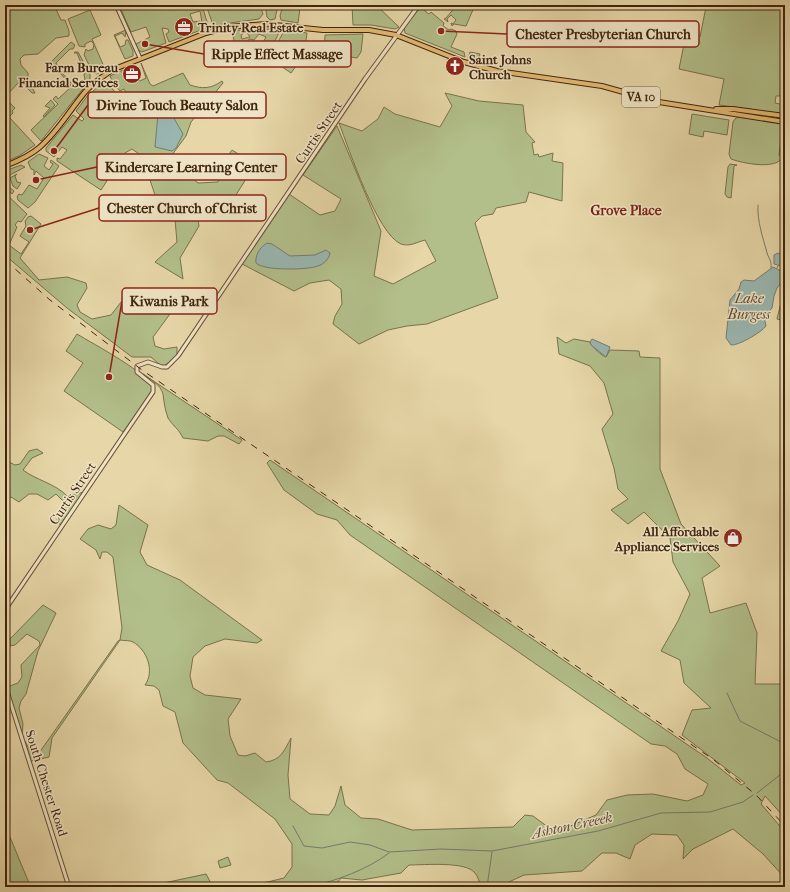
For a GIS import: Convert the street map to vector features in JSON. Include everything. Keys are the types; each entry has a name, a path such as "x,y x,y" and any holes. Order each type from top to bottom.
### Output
{"main road":[{"name":"VA 10","path":"5,166 23,158 40,147 57,130 86,91 97,80 112,70 213,30 247,25 279,25 323,30 369,30 396,35 464,62 495,70 602,86 659,102 707,109 732,115 785,122"},
{"name":"VA 10","path":"707,109 733,109 785,116"}],"street":[{"path":"116,5 140,58"},
{"path":"396,35 419,5"},
{"name":"Curtis Street","path":"5,610 152,394 154,386 136,370 138,365 148,362 160,367 167,367 178,356 396,35"},
{"name":"South Chester Road","path":"5,685 49,819 69,887"}],"green space":[{"path":"5,5 54,5 61,20 65,20 69,31 69,36 56,38 38,54 24,55 20,59 21,65 28,73 28,80 35,93 32,93 20,81 5,97"},
{"path":"119,5 147,5 157,8 167,5 202,5 208,25 206,28 203,28 200,11 190,14 193,22 200,21 201,30 169,42 166,34 169,32 168,29 162,28 166,43 142,52 138,50 136,44 150,37 146,27 131,32"},
{"path":"206,5 260,5 263,14 259,19 216,25 212,22"},
{"path":"265,5 278,5 275,19 270,20 267,17"},
{"path":"283,5 307,5 300,8 298,23 281,20 280,16"},
{"path":"352,5 376,5 399,27 395,29 371,25 353,25"},
{"path":"457,5 475,5 466,26 454,24 452,26 451,23 453,24 456,20 451,15 447,19 448,22 444,19"},
{"path":"697,5 785,5 785,78 782,79 780,96 776,96 775,103 785,105 785,114 719,105 724,79 679,69 686,34 700,37 706,7"},
{"path":"420,8 425,8 425,11 429,14 431,12 444,23 443,26 449,30 451,29 456,31 457,34 451,47 464,52 465,57 405,33 404,27"},
{"path":"90,10 101,35 92,39 105,69 97,74 93,73 84,55 86,49 88,51 93,49 94,44 91,41 85,44 85,47 79,46 68,19"},
{"path":"248,29 278,30 278,35 269,52 267,51 268,48 262,44 266,37 259,34 254,40 249,39 247,42 254,47 257,44 260,46 258,49 267,56 249,44 242,52 235,45 232,31 242,30 244,33 241,35 242,39 250,37 247,33"},
{"path":"126,30 125,37 122,33 115,36 120,47 125,45 126,40 128,40 133,51 133,56 125,59 114,35"},
{"path":"286,30 307,33 304,55 291,73 269,58 274,52 280,56 280,59 290,66 292,64 294,65 302,54 298,50 295,51 291,60 291,57 283,52 281,53 277,51 279,40"},
{"path":"363,34 361,52 357,58 324,53 325,35"},
{"path":"71,42 75,45 73,49 70,49 56,63 57,65 53,66 50,63"},
{"path":"78,52 90,74 90,80 41,141 31,130 58,104 53,99 56,96 58,99 71,87 59,72 61,72 73,85 77,83 79,85 85,79 85,73 77,53 74,53"},
{"path":"470,52 480,54 478,61 468,58"},
{"path":"141,63 150,84 153,86 183,73 190,85 202,88 214,86 222,81 223,83 191,122 186,136 169,159 198,183 218,182 232,150 259,167 255,173 246,179 229,206 205,205 198,219 199,226 180,258 183,279 155,262 177,242 175,220 151,214 148,209 156,198 142,156 132,149 125,153 101,190 57,161 57,158 60,159 67,150 62,147 54,157 46,151 46,148 73,115 82,121 84,119 76,111 88,95 97,100 95,103 98,103 104,109 108,107 100,98 98,99 94,92 91,93 105,80 119,97 109,103 111,105 122,100 121,97 127,94 124,89 120,91 113,83 110,76 134,65 140,81 146,78"},
{"path":"445,93 479,101 523,105 526,132 535,142 532,143 534,155 538,154 539,157 553,153 552,161 563,163 562,201 529,192 526,202 496,208 493,214 482,216 475,223 498,298 427,324 388,330 359,344 333,324 335,316 342,304 341,289 329,280 310,283 294,291 242,264 289,194 320,215 335,211 341,199 303,175 337,126 381,231 374,276 393,284 436,261 425,240 410,245 401,244 392,237 383,225 365,190 339,123 362,131 378,119 384,107 395,114 440,127 452,106"},
{"path":"51,100 55,105 44,117 43,116 50,108 45,106"},
{"path":"10,103 15,108 9,117 35,145 19,156 5,162 5,107"},
{"path":"692,114 729,120 727,135 704,131 703,137 689,134"},
{"path":"738,117 785,124 785,130 782,130 779,155 782,158 778,162 766,165 750,164 731,159 729,154 733,122"},
{"path":"39,154 48,158 44,166 49,170 53,164 50,162 51,160 59,166 35,202 28,208 18,200 17,197 19,194 22,195 29,185 37,189 44,178 36,171 34,175 34,170 31,169 28,162"},
{"path":"730,164 737,165 734,166 731,198 727,197 725,194 728,167"},
{"path":"21,165 25,167 6,177 9,187 14,191 12,194 5,186 5,171"},
{"path":"17,174 15,176 17,182 21,183 17,189 13,186 10,178"},
{"path":"5,193 27,214 21,222 18,221 15,225 17,227 9,245 21,254 29,242 20,236 26,226 25,221 31,216 41,224 20,258 39,280 67,277 86,283 87,288 77,305 80,312 92,319 111,315 132,288 170,314 153,337 155,346 164,349 177,347 177,356 164,366 159,364 151,357 132,357 67,308 5,255"},
{"path":"785,286 785,321 777,319"},
{"path":"77,334 133,368 150,383 154,390 123,432 64,391 83,363 66,351"},
{"path":"557,337 566,343 574,339 590,342 597,351 606,357 610,350 639,351 640,357 660,358 660,469 681,524 720,566 702,578 710,613 746,603 757,633 755,684 783,684 785,647 785,818 765,796 761,804 785,832 785,878 763,854 733,829 693,849 683,859 684,845 677,835 652,834 635,845 630,859 616,853 602,853 582,871 524,875 498,887 480,887 477,876 470,869 454,865 434,864 409,865 401,873 362,880 341,878 334,887 247,887 284,878 292,867 292,844 275,819 228,783 217,780 183,743 175,712 163,706 159,690 154,686 145,685 149,674 146,655 133,642 120,640 122,628 113,557 107,552 102,552 100,559 96,550 80,539 88,529 98,525 111,529 116,525 119,505 148,525 140,552 147,565 180,580 262,640 257,643 225,639 205,646 193,657 190,676 193,688 205,695 241,699 228,719 230,736 238,755 245,756 255,753 266,762 271,761 282,754 291,738 288,775 290,799 310,814 329,815 335,806 341,786 345,805 361,818 378,819 412,830 513,827 525,815 533,816 548,827 561,830 596,815 607,800 627,795 653,794 687,801 703,795 708,784 685,769 677,754 665,746 651,744 350,535 337,520 317,514 284,490 267,463 270,460 707,758 741,785 745,783 682,735 692,710 711,708 684,683 680,660 661,651 678,621 690,594 673,562 670,538 644,512 628,524 611,510 628,499 618,489 614,468 602,429 613,414 604,383 590,366 559,354"},
{"path":"149,378 242,440 239,444 224,436 218,436 208,441 183,438 168,418 162,391"},
{"path":"37,449 43,453 32,458 23,470 52,485 67,496 84,492 60,525 57,519 65,506 64,502 56,494 48,500 37,494 29,494 19,502 11,497 5,500 5,460 15,465 20,464 29,451"},
{"path":"43,605 56,613 38,651 26,694 21,701 19,708 23,724 22,735 7,687 18,683 22,677 21,665 40,645 39,641 27,634 15,645 10,646 10,639"},
{"path":"120,640 52,738 49,757 31,761 25,741 32,754 39,753"},
{"path":"5,825 29,883 32,887 5,887"},
{"path":"228,857 231,865 220,868 218,861"},
{"path":"206,874 213,887 145,887"}],"water":[{"path":"172,92 174,92 175,95 171,113 183,134 176,148 172,151 155,147 158,114"},
{"path":"267,243 272,244 290,256 315,255 326,250 330,253 329,257 324,263 320,265 296,269 276,269 260,266 256,263 258,252"},
{"path":"778,253 784,256 785,267 774,264 774,255"},
{"name":"Lake Burgess","path":"773,267 785,273 785,278 777,288 772,308 764,317 766,326 750,338 731,345 726,338 730,300 739,289 741,282 744,280 754,281"},
{"path":"592,339 610,347 606,357 591,345 590,342"}],"waterway":[{"path":"758,205 759,223 771,262 771,268"},
{"path":"727,693 740,721 785,744"},
{"name":"Ashton Creeek","path":"757,793 785,771"},
{"path":"782,775 785,781"},
{"name":"Ashton Creeek","path":"293,826 304,846 322,848 350,842 370,845 389,852 441,849 492,851 598,831 661,813 710,812 743,802 753,795"},
{"path":"487,887 492,852"},
{"path":"310,887 351,874 389,853"}],"railway":[{"path":"5,260 50,300 142,370 714,760 756,795 785,826"}],"place":[{"name":"Trinity Real Estate","path":"184,27"},
{"name":"Chester Presbyterian Church","path":"441,31"},
{"name":"Ripple Effect Massage","path":"145,44"},
{"name":"Saint Johns Church","path":"455,66"},
{"name":"Farm Bureau Financial Services","path":"132,74"},
{"name":"Divine Touch Beauty Salon","path":"54,151"},
{"name":"Kindercare Learning Center","path":"36,180"},
{"name":"Chester Church of Christ","path":"30,230"},
{"name":"Kiwanis Park","path":"109,377"},
{"name":"All Affordable Appliance Services","path":"733,538"}],"district":[{"name":"Grove Place","path":"626,210"}]}
